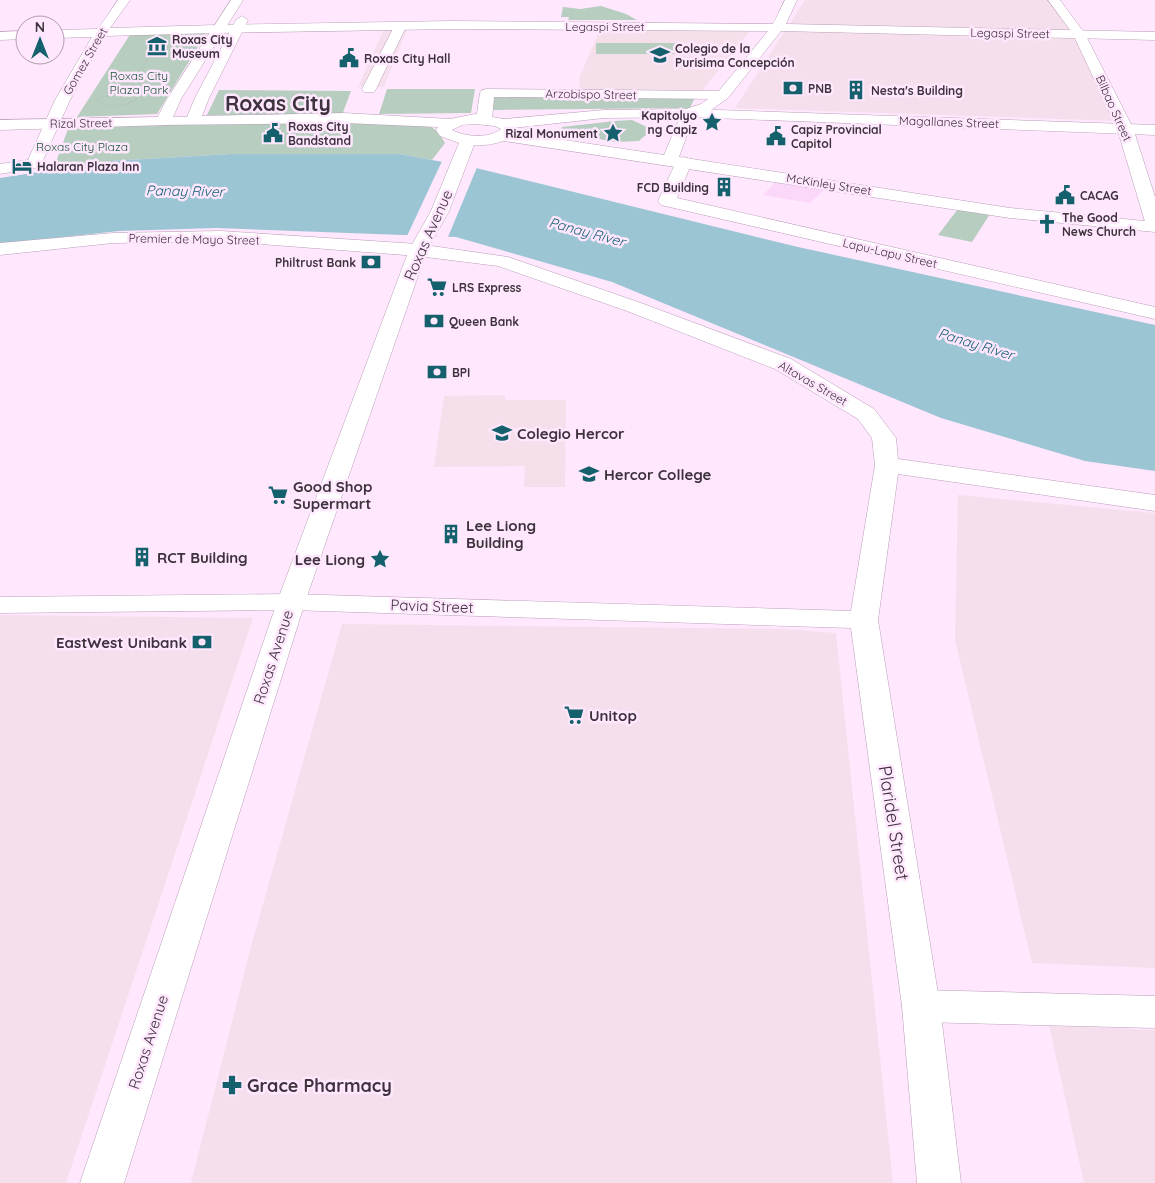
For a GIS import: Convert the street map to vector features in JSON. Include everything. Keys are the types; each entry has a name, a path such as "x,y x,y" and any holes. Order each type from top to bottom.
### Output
{"main road":[{"name":"Gomez Street","path":"0,169 34,164 49,124 100,32 124,0"},
{"path":"237,0 174,98 162,122 358,118 412,119 452,124"},
{"path":"677,161 688,113 706,107 723,95 778,27 791,0"},
{"name":"Bilbao Street","path":"1054,0 1079,34 1125,128 1155,226"},
{"path":"193,121 237,29 250,7"},
{"name":"Legaspi Street","path":"65,34 217,29 400,27 778,27 1155,36"},
{"path":"369,89 400,27"},
{"path":"0,36 15,35"},
{"name":"Arzobispo Street","path":"484,120 485,97 492,92 723,95"},
{"name":"Magallanes Street","path":"504,130 604,114 688,113 1155,130"},
{"path":"466,120 484,120 504,130 489,140 468,140 458,139 445,133 444,130 452,124 466,120"},
{"name":"Rizal Street","path":"0,125 162,122"},
{"name":"McKinley Street","path":"504,130 677,161 1010,213 1155,226"},
{"name":"Roxas Avenue","path":"102,1183 291,602 423,243 461,160 468,140"},
{"name":"Lapu-Lapu Street","path":"677,161 667,202 1155,313"},
{"name":"Premier de Mayo Street","path":"0,249 113,238 221,236 423,243"},
{"name":"Altavas Street","path":"423,243 501,262 634,307 784,364 866,414 884,438 887,465"},
{"path":"887,465 1155,503"},
{"name":"Plaridel Street","path":"887,465 864,620 921,1006 939,1183"},
{"name":"Pavia Street","path":"0,605 291,602 864,620"},
{"path":"921,1006 1155,1012"}],"path":[{"path":"122,94 148,59"}],"shaded area":[{"path":"805,0 1056,0 1119,121 735,108"},
{"path":"384,29 407,29 384,87 358,87"},
{"name":"Colegio de la Purisima Concepción","path":"600,29 750,31 701,92 580,90 579,79"},
{"path":"780,178 828,186 810,203 763,195"},
{"name":"Colegio Hercor","path":"505,395 505,400 566,400 565,487 524,487 525,466 434,467 444,396"},
{"path":"958,495 1155,513 1155,968 1032,963 955,640"},
{"path":"0,615 253,618 66,1183 0,1183"},
{"path":"342,624 783,629 836,633 893,1183 191,1183 252,943"},
{"path":"1049,1025 1155,1030 1155,1183 1084,1183"}],"green space":[{"path":"601,6 626,14 637,20 568,20 569,17 561,17 563,7 580,9"},
{"name":"Roxas City Plaza Park","path":"207,32 157,114 77,117 131,33"},
{"path":"596,43 675,43 677,54 596,54"},
{"path":"387,89 475,89 471,113 379,114"},
{"path":"219,90 351,91 342,115 207,115"},
{"path":"494,95 695,97 690,108 493,110"},
{"path":"632,120 647,127 648,133 639,141 616,142 565,133 561,130 562,127"},
{"name":"Roxas City Plaza","path":"413,123 436,130 445,143 432,160 399,154 230,154 111,161 53,170 68,129 137,124"},
{"path":"958,209 990,214 972,242 938,235"}],"water":[{"name":"Panay River","path":"230,154 399,154 476,168 798,247 1155,325 1155,471 1085,461 941,418 612,282 456,237 217,228 119,231 0,244 0,178 111,161"}],"pier":[{"path":"443,159 478,165 448,237 407,236"}],"place":[{"name":"Roxas City Museum","path":"157,46"},
{"name":"Colegio de la Purisima Concepción","path":"660,55"},
{"name":"Roxas City Hall","path":"349,58"},
{"name":"PNB","path":"793,88"},
{"name":"Nesta's Building","path":"856,90"},
{"name":"Kapitolyo ng Capiz","path":"712,122"},
{"name":"Roxas City Bandstand","path":"273,133"},
{"name":"Rizal Monument","path":"613,133"},
{"name":"Capiz Provincial Capitol","path":"776,136"},
{"name":"Halaran Plaza Inn","path":"22,166"},
{"name":"FCD Building","path":"724,187"},
{"name":"CACAG","path":"1065,195"},
{"name":"The Good News Church","path":"1047,224"},
{"name":"Philtrust Bank","path":"371,262"},
{"name":"LRS Express","path":"437,287"},
{"name":"Queen Bank","path":"434,321"},
{"name":"BPI","path":"437,372"},
{"name":"Colegio Hercor","path":"502,433"},
{"name":"Hercor College","path":"589,474"},
{"name":"Good Shop Supermart","path":"278,495"},
{"name":"Lee Liong Building","path":"451,534"},
{"name":"RCT Building","path":"142,557"},
{"name":"Lee Liong","path":"380,559"},
{"name":"EastWest Unibank","path":"202,642"},
{"name":"Unitop","path":"574,715"},
{"name":"Grace Pharmacy","path":"232,1085"}],"district":[{"name":"Roxas City","path":"278,103"}]}
